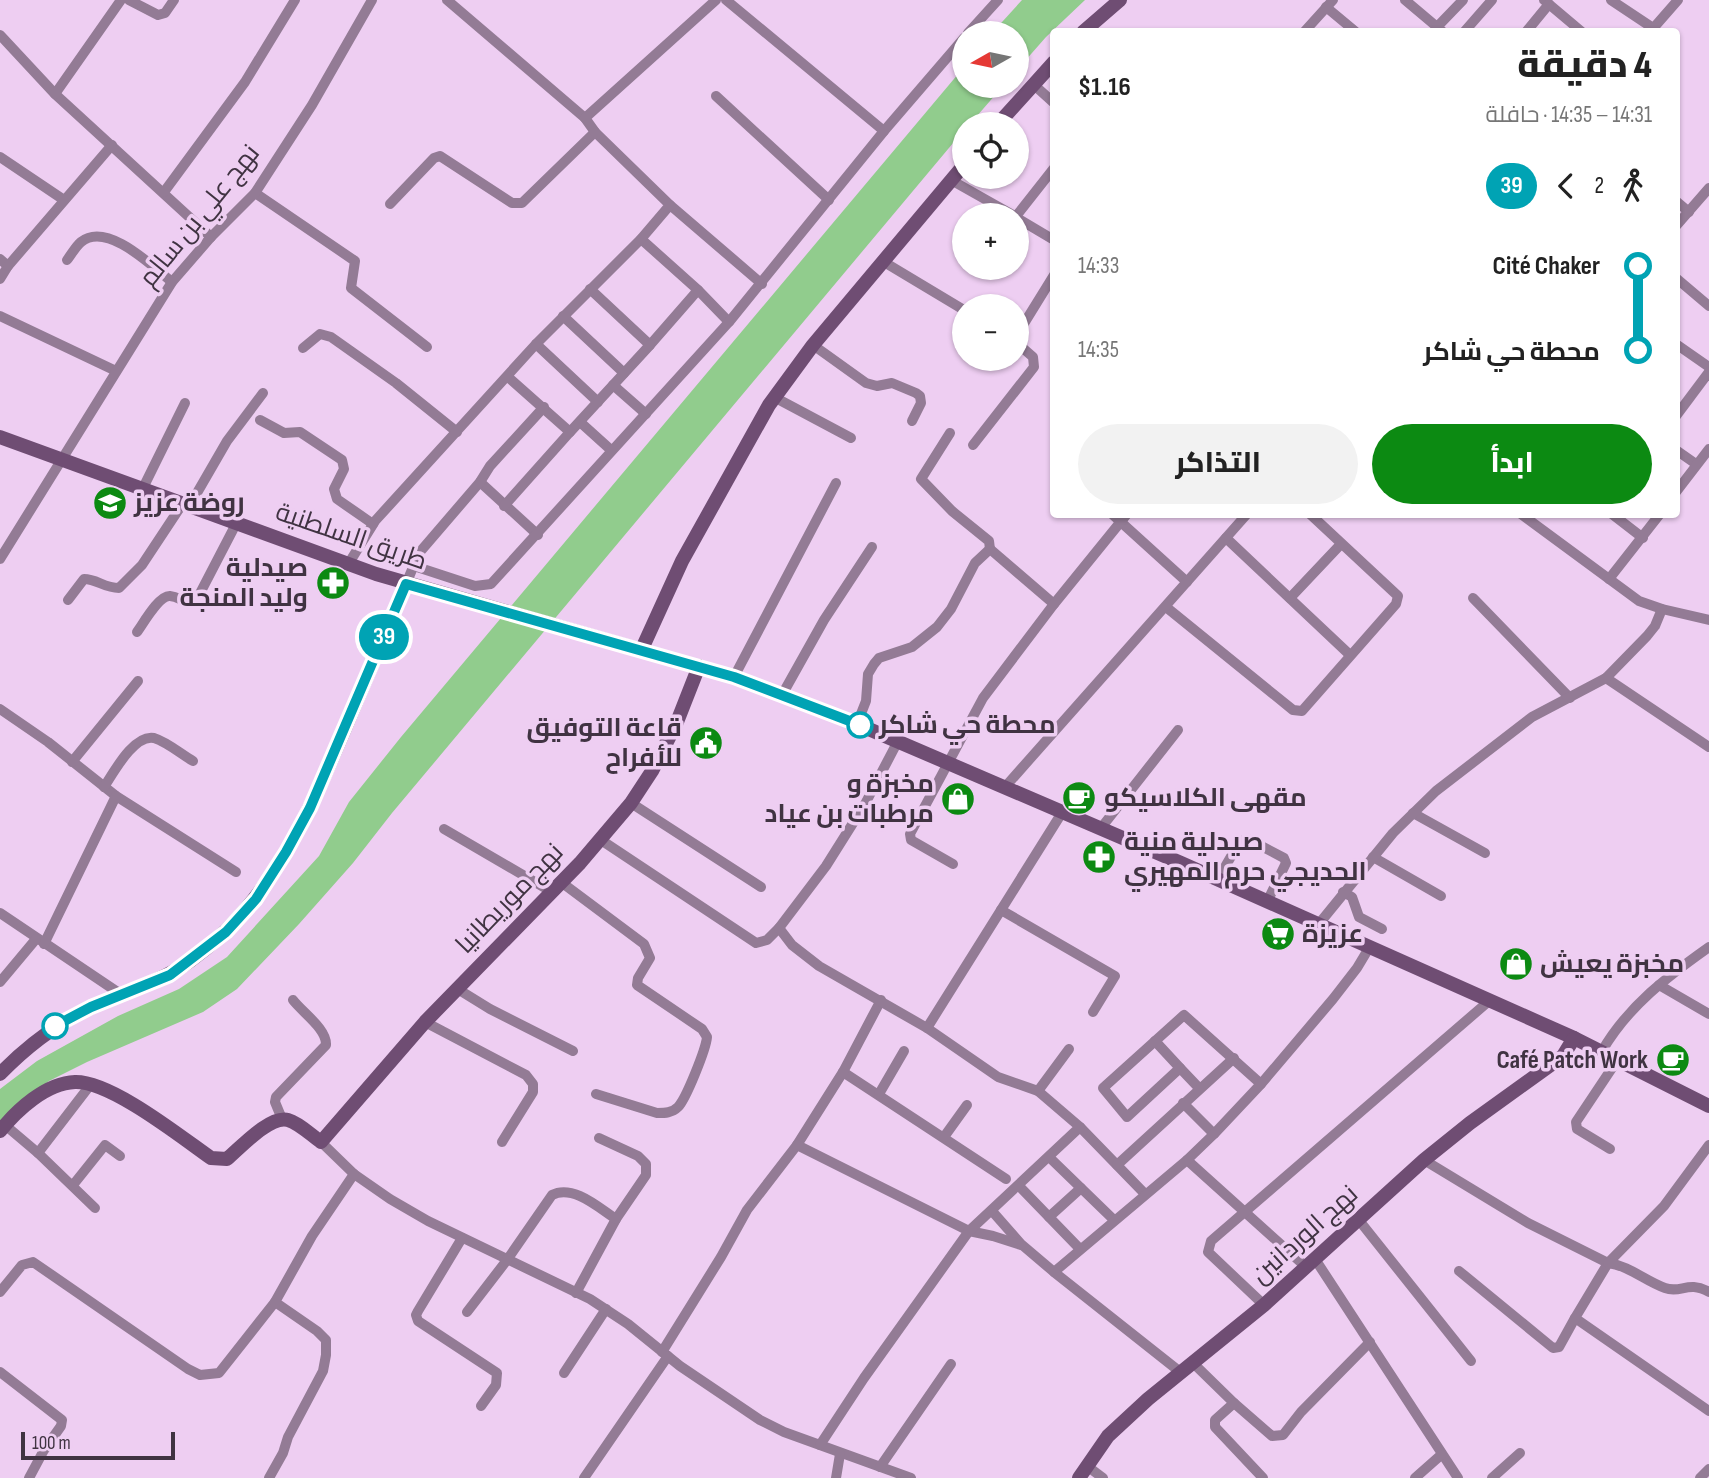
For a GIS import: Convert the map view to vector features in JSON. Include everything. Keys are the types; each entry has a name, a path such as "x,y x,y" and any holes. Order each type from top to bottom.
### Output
{"main road":[{"path":"1088,28 1120,0"},
{"path":"1008,112 1050,66"},
{"path":"951,180 813,345 774,397 682,561 641,652 734,677 948,762 1574,1038 1709,1106"},
{"name":"طريق السلطنية","path":"0,437 406,584 641,652"},
{"path":"0,1074 17,1056 52,1028 91,1007 170,975 226,932 256,899 310,808 406,584"},
{"name":"نهج موريطانيا","path":"321,1142 456,988 557,887 631,803 652,771 677,722 699,666"},
{"name":"نهج الوردانين","path":"1083,1472 1108,1436 1179,1371 1264,1305 1424,1160 1563,1056 1574,1038"},
{"path":"2,1128 48,1090 61,1084 76,1082 91,1084 111,1092 211,1158 227,1159 264,1128 282,1119 290,1120 321,1142"}],"street":[{"path":"55,94 121,0"},
{"path":"129,0 159,15 164,13 174,0"},
{"path":"164,192 245,82 295,0"},
{"path":"355,0 370,4"},
{"path":"447,0 585,118 594,132 670,205 762,284"},
{"path":"585,118 716,0"},
{"path":"979,21 998,0"},
{"path":"1405,0 1439,28"},
{"path":"1441,28 1463,0"},
{"path":"1468,28 1492,0"},
{"path":"1611,0 1648,28"},
{"path":"1653,28 1678,0"},
{"path":"729,1 884,131"},
{"path":"1529,28 1546,2 1577,28"},
{"path":"1308,28 1330,3 1352,28"},
{"name":"نهج علي بن سالم","path":"0,559 172,282 255,194 312,105 370,4"},
{"path":"0,35 55,94 212,237"},
{"path":"414,566 475,586 491,584 762,284 884,131 952,52"},
{"path":"1033,84 1050,99"},
{"path":"716,96 829,200"},
{"path":"390,204 434,158 440,156 512,203 522,203 594,132"},
{"path":"0,279 4,263 112,145"},
{"path":"0,157 64,200"},
{"path":"1026,203 1050,173"},
{"path":"951,180 992,203"},
{"path":"1680,222 1709,189"},
{"path":"255,194 355,261 351,288 427,347"},
{"path":"1680,204 1689,212"},
{"path":"349,564 373,524 536,344 670,205"},
{"path":"1029,225 1050,238"},
{"path":"67,260 81,242 90,238 117,240 172,282"},
{"path":"640,239 698,290 729,322"},
{"path":"884,262 952,303"},
{"path":"1029,316 1050,281"},
{"path":"1680,281 1709,306"},
{"path":"590,289 650,345"},
{"path":"504,506 698,290"},
{"path":"0,316 116,371"},
{"path":"563,316 624,373"},
{"path":"303,348 320,334 331,337 396,383 457,432"},
{"path":"536,344 598,402"},
{"path":"813,345 866,383 877,386 892,383 916,393 921,403 912,421"},
{"path":"1680,347 1709,369 1681,400"},
{"path":"973,446 1034,367 1033,357 1029,354"},
{"path":"508,377 570,432"},
{"path":"613,385 646,414"},
{"path":"68,600 84,579 92,579 106,588 119,588 142,565 263,393"},
{"path":"774,397 851,438"},
{"path":"143,488 185,403"},
{"path":"406,584 419,553 480,482 490,466 544,407"},
{"path":"260,420 284,433 300,432 342,460 344,469 334,489 337,499 373,524"},
{"path":"580,422 611,450"},
{"path":"950,433 921,479 952,511 989,541 990,549 1054,604"},
{"path":"1680,486 1709,451"},
{"path":"1680,453 1696,464"},
{"path":"480,482 538,535"},
{"path":"734,677 836,483"},
{"path":"953,864 911,840 910,834 982,698 1119,518"},
{"path":"1121,518 1187,582"},
{"path":"1004,787 1244,518"},
{"path":"1166,607 1293,710 1302,711 1396,604 1398,596 1314,518"},
{"path":"1526,518 1639,600 1662,609 1709,620"},
{"path":"1617,518 1643,538"},
{"path":"1609,579 1657,518"},
{"path":"137,632 164,597 170,596 187,603 197,600 237,522"},
{"path":"1226,538 1350,654"},
{"path":"1290,598 1341,544"},
{"path":"782,695 824,620 873,547"},
{"path":"857,724 866,701 868,674 874,663 879,658 912,647 937,627 951,609 975,564 990,549"},
{"path":"1473,598 1570,698"},
{"path":"1318,925 1343,892 1413,813 1452,778 1515,729 1551,706 1606,678 1647,636 1655,626 1662,609"},
{"path":"1606,678 1709,747"},
{"path":"72,762 138,681"},
{"path":"0,709 116,796 236,872"},
{"path":"1101,828 1178,730"},
{"path":"104,786 124,758 139,740 144,738 158,739 193,761"},
{"path":"601,840 755,943 767,940 826,866 865,804 898,741"},
{"path":"1,979 40,942 116,796"},
{"path":"631,803 761,887"},
{"path":"928,1028 1063,811"},
{"path":"1413,813 1485,853"},
{"path":"444,829 557,887 644,944 650,958 638,978 638,985 702,1029 707,1037 681,1105 676,1110 666,1114 657,1113 596,1094"},
{"path":"1218,879 1240,841 1248,839 1284,858 1286,863 1267,902"},
{"path":"1373,858 1441,896"},
{"path":"1343,892 1352,897 1359,917 1382,929"},
{"path":"1001,910 1115,976 1093,1012"},
{"path":"0,913 122,995"},
{"path":"779,928 792,945 819,966 928,1028 998,1077 1038,1091 1080,1127 1145,1194"},
{"path":"1602,1051 1615,1028 1659,985 1709,947"},
{"path":"1054,1272 1187,1160 1213,1134 1261,1084 1333,999 1369,948"},
{"path":"1659,985 1709,1014"},
{"path":"456,988 501,1015 573,1051"},
{"path":"282,1119 276,1097 326,1045 327,1039 323,1031 302,1013 293,1000"},
{"path":"583,1478 665,1354 747,1210 797,1145 843,1072 881,1000"},
{"path":"1264,1305 1208,1252 1211,1241 1489,1001"},
{"path":"1180,1068 1127,1117 1103,1088 1184,1015 1261,1084"},
{"path":"425,1022 526,1075 530,1080 533,1092 502,1142"},
{"path":"1155,1041 1199,1088"},
{"path":"1038,1091 1069,1049"},
{"path":"878,1094 904,1051"},
{"path":"1117,1165 1234,1058"},
{"path":"1610,1149 1577,1129 1576,1122 1618,1059"},
{"path":"843,1072 1006,1179"},
{"path":"38,1153 91,1084"},
{"path":"1182,1103 1213,1134"},
{"path":"944,1137 967,1105"},
{"path":"820,1445 864,1378 969,1231 1080,1127"},
{"path":"2,1128 38,1153 95,1208"},
{"path":"576,1293 616,1219 646,1175 646,1164 638,1156 599,1138"},
{"path":"321,1142 354,1174 399,1204 606,1309 760,1420 840,1454 911,1478"},
{"path":"73,1185 105,1145 120,1156"},
{"path":"797,1145 969,1231 1025,1247"},
{"path":"1459,1271 1553,1348 1558,1348 1608,1263 1664,1206 1709,1145"},
{"path":"1049,1157 1114,1220"},
{"path":"1187,1160 1310,1263 1370,1342 1458,1478"},
{"path":"1424,1160 1461,1185 1528,1223 1608,1263 1620,1265 1667,1289 1698,1286 1709,1292"},
{"path":"0,1292 22,1265 33,1262 188,1369 200,1374 219,1373 275,1302 312,1236 354,1174"},
{"path":"1019,1186 1080,1249"},
{"path":"1049,1217 1081,1188"},
{"path":"467,1312 508,1260 547,1201 557,1192 575,1194 616,1219"},
{"path":"992,1212 1025,1247 1054,1272 1179,1371"},
{"path":"1358,1219 1471,1361"},
{"path":"462,1238 416,1318 498,1373 496,1385 481,1406"},
{"path":"269,1478 284,1453 288,1437 323,1371 326,1355 326,1340 275,1302"},
{"path":"564,1373 606,1309"},
{"path":"1575,1318 1709,1410"},
{"path":"1192,1362 1272,1436 1283,1435 1370,1342"},
{"path":"880,1467 951,1364"},
{"path":"0,1372 62,1420 29,1478"},
{"path":"1234,1403 1215,1420 1214,1427 1263,1478"},
{"path":"1492,1478 1520,1453"},
{"path":"836,1478 840,1454"},
{"path":"1415,1478 1441,1454"},
{"path":"1700,1478 1709,1469"},
{"path":"1083,1472 1103,1478"}],"shaded area":[{"path":"1022,0 1085,0 1055,28 1050,28 1050,33 1029,56 1029,21 1003,21"},
{"path":"952,81 952,98 993,98 980,112 952,112 952,144 353,863 237,989 203,1012 49,1081 24,1099 0,1122 0,1089 37,1061 118,1016 179,989 227,957 319,856 349,802"}],"bus line":[{"name":"39","path":"55,1026 91,1007 170,975 226,932 256,899 310,808 406,584 641,652 699,666 860,725"}],"place":[{"name":"روضة عزيز","path":"110,503"},
{"name":"صيدلية وليد المنجة","path":"333,583"},
{"name":"محطة حي شاكر","path":"860,725"},
{"name":"قاعة التوفيق للأفراح","path":"706,743"},
{"name":"مقهى الكلاسيكو","path":"1079,798"},
{"name":"مخبزة و مرطبات بن عياد","path":"958,799"},
{"name":"صيدلية منية الحديجي حرم المهيري","path":"1099,857"},
{"name":"عزيزة","path":"1278,934"},
{"name":"مخبزة يعيش","path":"1516,964"},
{"name":"Café Patch Work","path":"1673,1060"}]}
